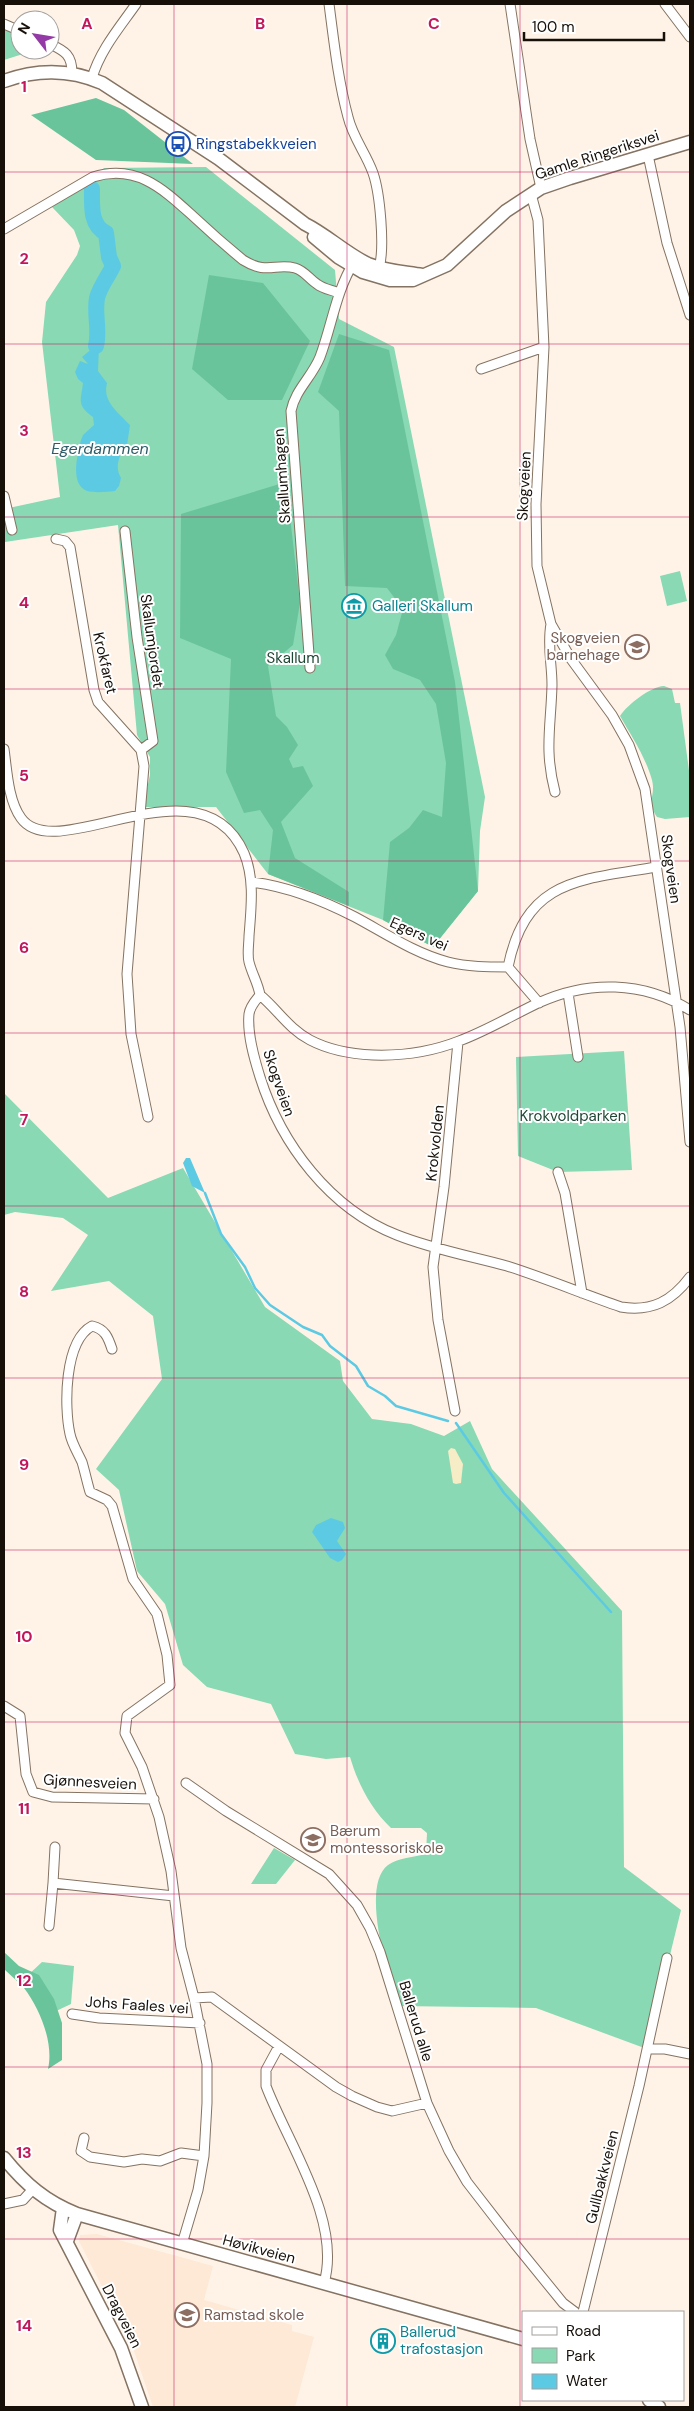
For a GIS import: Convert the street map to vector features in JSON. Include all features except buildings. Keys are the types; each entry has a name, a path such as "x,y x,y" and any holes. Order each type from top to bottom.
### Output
{"main road":[{"name":"Gamle Ringeriksvei","path":"4,81 35,73 72,73 92,78 119,93 219,159 305,224 313,237 373,276 390,280 413,280 438,269 457,257 506,211 536,191 570,178 690,142"},
{"name":"Gamle Ringeriksvei","path":"354,262 422,275"},
{"name":"Høvikveien","path":"4,2158 33,2190 77,2214 522,2340"},
{"name":"Dragveien","path":"63,2208 60,2230 121,2348 142,2407"},
{"path":"67,2241 77,2214"}],"street":[{"path":"92,78 96,65 106,46 136,4"},
{"path":"329,4 348,120 373,173 377,188 382,248 380,268"},
{"name":"Skogveien","path":"510,4 532,152 538,220 544,347 535,541 537,566 551,624 571,659 612,715 629,745 644,789 680,1027 690,1142"},
{"path":"665,4 690,37"},
{"path":"60,48 69,56 72,63 72,73"},
{"path":"648,156 667,243 690,315"},
{"path":"4,229 93,177 110,172 120,172 153,183 252,266 271,269 296,268 304,272 317,284 339,293"},
{"name":"Skallumhagen","path":"310,668 291,411 293,400 314,370 320,357 339,293 354,262"},
{"path":"481,369 544,347"},
{"path":"4,496 12,530"},
{"name":"Skallumjordet","path":"125,531 137,637 153,741 141,750"},
{"name":"Krokfaret","path":"56,539 65,541 70,547 91,676 98,702 141,750"},
{"name":"Skogveien","path":"551,624 548,642 552,684 548,768 555,792"},
{"path":"4,749 6,775 15,808 21,819 28,826 38,830 67,830 175,810 192,811 215,820 238,842 244,854 251,882 249,962 258,983 260,994 295,1030 311,1040 338,1050 361,1054 405,1054 458,1042 491,1028 539,1003 568,993 589,988 613,986 650,991 675,1001 690,1010"},
{"path":"141,750 144,766 126,974 134,1057 148,1117"},
{"path":"539,1003 508,967 520,929 531,911 546,896 560,887 577,881 656,867"},
{"name":"Egers vei","path":"251,882 266,884 303,895 353,916 423,953 447,962 508,967"},
{"path":"568,993 578,1057"},
{"name":"Skogveien","path":"260,994 249,1013 254,1056 263,1087 278,1124 295,1151 325,1186 354,1211 395,1234 509,1267 621,1307 636,1309 662,1304 673,1296 690,1277"},
{"name":"Krokvolden","path":"436,1247 444,1187 458,1042"},
{"path":"558,1172 564,1193 582,1293"},
{"path":"436,1247 433,1267 438,1320 454,1411"},
{"name":"Johs Faales vei","path":"112,1349 107,1335 98,1327 92,1326 80,1334 67,1380 67,1419 70,1436 82,1462 90,1492 107,1500 112,1506 133,1580 157,1614 167,1654 170,1685 127,1716 125,1733 142,1767 154,1799 171,1870 181,1948 200,2023 207,2064 204,2156 198,2190 182,2244"},
{"name":"Gjønnesveien","path":"4,1706 20,1716 26,1774 33,1792 52,1797 154,1799"},
{"name":"Ballerud alle","path":"186,1783 233,1815 329,1874 357,1905 370,1928 380,1952 427,2103 449,2151 468,2182 563,2303 574,2311"},
{"path":"49,1926 55,1847"},
{"path":"53,1883 174,1896"},
{"name":"Gullbakkveien","path":"583,2311 647,2049 667,1958"},
{"path":"194,1998 212,1997 336,2087 377,2108 392,2111 427,2103"},
{"name":"Johs Faales vei","path":"72,2014 99,2018 200,2023"},
{"path":"280,2046 266,2070 266,2086 323,2218 329,2252 324,2283"},
{"path":"647,2049 665,2049 690,2054"},
{"path":"84,2138 81,2151 90,2158 124,2162 142,2159 160,2161 181,2153 204,2156"},
{"path":"4,2204 23,2200 33,2190"}],"shaded area":[{"name":"Ramstad skole","path":"97,2234 213,2266 204,2300 292,2325 292,2331 314,2337 295,2407 153,2407 133,2348 79,2241 80,2235"}],"green space":[{"path":"4,24 10,27 10,58 4,60"},
{"path":"96,98 124,110 193,164 96,160 31,115"},
{"name":"Skallum","path":"206,167 335,270 339,319 394,347 485,797 480,831 478,891 433,947 383,920 268,874 216,807 143,807 150,775 150,757 137,735 118,525 5,542 4,509 60,497 42,342 46,302 77,255 80,246 74,230 52,207 94,180 104,168"},
{"path":"209,275 263,283 310,341 282,400 228,400 192,369"},
{"path":"339,334 389,350 455,682 478,891 433,947 383,920 390,842 409,828 423,810 442,817 446,763 436,704 420,680 393,669 385,655 396,635 403,609 387,588 345,586 339,411 318,392"},
{"path":"286,482 300,603 293,645 268,666 276,716 287,727 298,745 289,759 293,768 303,766 313,786 281,822 295,858 349,892 349,906 268,874 273,830 260,810 244,813 226,772 231,659 180,638 181,514"},
{"path":"680,571 687,601 667,606 660,576"},
{"path":"664,686 672,689 675,703 680,703 690,778 690,817 665,819 657,817 652,806 653,785 649,771 620,716 628,706 640,697 652,689"},
{"name":"Krokvoldparken","path":"624,1051 632,1170 558,1172 518,1156 516,1057"},
{"path":"4,1093 108,1198 183,1168 265,1307 340,1361 343,1381 372,1419 411,1424 444,1436 470,1421 492,1469 622,1611 624,1867 681,1910 647,2049 536,2008 398,2006 383,1954 376,1911 376,1892 380,1876 388,1865 401,1859 426,1854 427,1833 421,1828 391,1828 377,1813 366,1796 350,1757 326,1759 295,1754 271,1704 207,1687 183,1665 165,1604 137,1571 119,1490 96,1469 162,1379 153,1316 109,1281 51,1291 88,1235 63,1218 15,1212 4,1215"},
{"path":"274,1848 295,1860 276,1884 251,1884"},
{"path":"4,1952 19,1966 39,1975 54,1999 62,2023 62,2060 48,2069 49,2048 40,2016 24,1988 4,1969"},
{"path":"42,1962 74,1966 71,2004 54,2012 26,1977"}],"sand":[{"path":"451,1448 455,1449 463,1464 461,1483 453,1483 448,1451"}],"water":[{"name":"Egerdammen","path":"95,346 99,346 98,371 107,383 106,389 109,401 130,425 127,445 124,446 118,462 121,478 119,486 115,491 87,491 81,487 76,475 81,440 83,435 94,425 93,417 82,406 83,383 78,379 75,372 80,361 88,364 82,357"},
{"path":"186,1158 190,1158 205,1193 192,1186 183,1163"},
{"path":"331,1518 343,1522 345,1528 337,1541 346,1554 338,1562 330,1558 312,1532 316,1525"}],"waterway":[{"path":"92,189 93,214 97,225 106,233 109,257 113,266 97,298 96,346"},
{"path":"205,1193 221,1234 245,1267 255,1288 270,1305 303,1327 322,1335 330,1346 356,1366 368,1386 385,1396 396,1406 448,1421"},
{"path":"456,1423 504,1493 611,1612"}],"place":[{"name":"Ringstabekkveien","path":"178,144"},
{"name":"Galleri Skallum","path":"354,606"},
{"name":"Skogveien barnehage","path":"637,647"},
{"name":"Bærum montessoriskole","path":"313,1840"},
{"name":"Ramstad skole","path":"187,2315"},
{"name":"Ballerud trafostasjon","path":"383,2341"}]}
